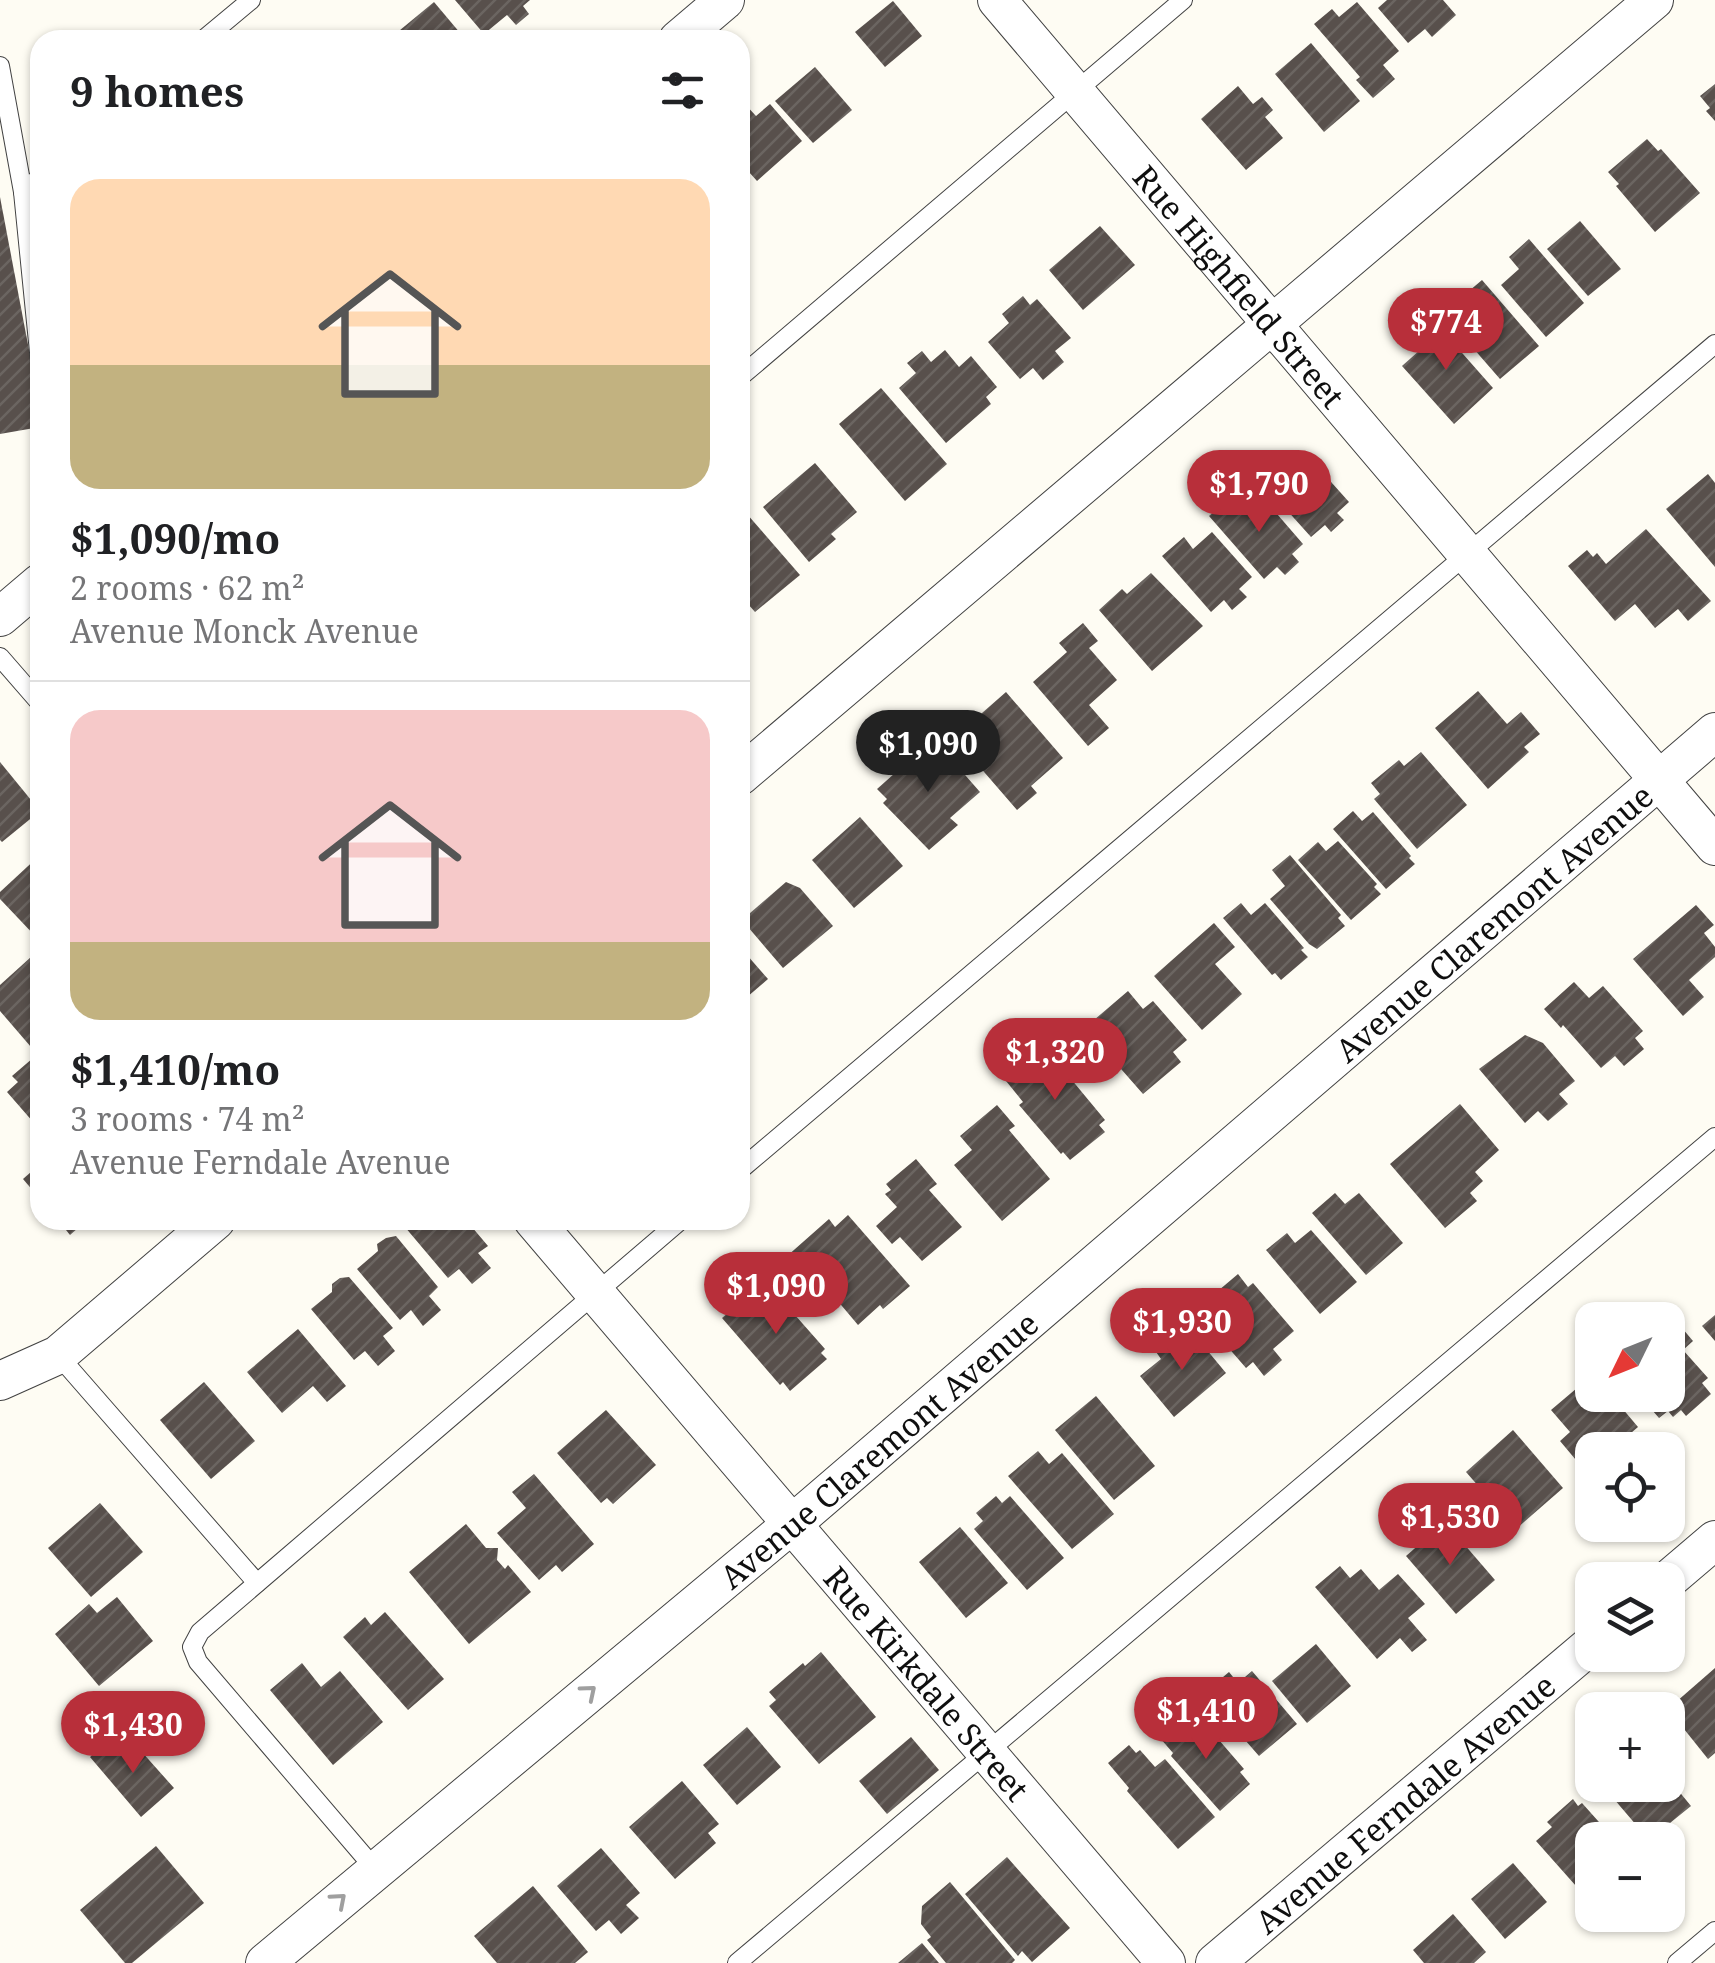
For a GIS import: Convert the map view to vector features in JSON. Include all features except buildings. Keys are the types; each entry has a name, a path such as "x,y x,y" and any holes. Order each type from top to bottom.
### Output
{"street":[{"path":"690,30 725,0"},
{"name":"Rue Highfield Street","path":"998,0 1715,846"},
{"path":"750,768 1654,0"},
{"path":"0,617 30,592"},
{"name":"Avenue Claremont Avenue","path":"265,1963 792,1524 1715,732"},
{"path":"0,1380 58,1354 204,1230"},
{"name":"Rue Kirkdale Street","path":"542,1230 1166,1963"},
{"path":"1685,1566 1715,1540"},
{"name":"Avenue Ferndale Avenue","path":"1215,1963 1575,1658"}],"lane":[{"path":"216,30 251,0"},
{"path":"750,368 1182,0"},
{"path":"0,66 23,192 30,262"},
{"path":"23,192 30,186"},
{"path":"750,1162 1715,344"},
{"path":"0,658 30,692"},
{"path":"737,1963 1715,1137"},
{"path":"375,1869 198,1662 192,1647 200,1632 669,1230"},
{"path":"58,1354 257,1583"},
{"path":"1677,1963 1715,1931"}]}
